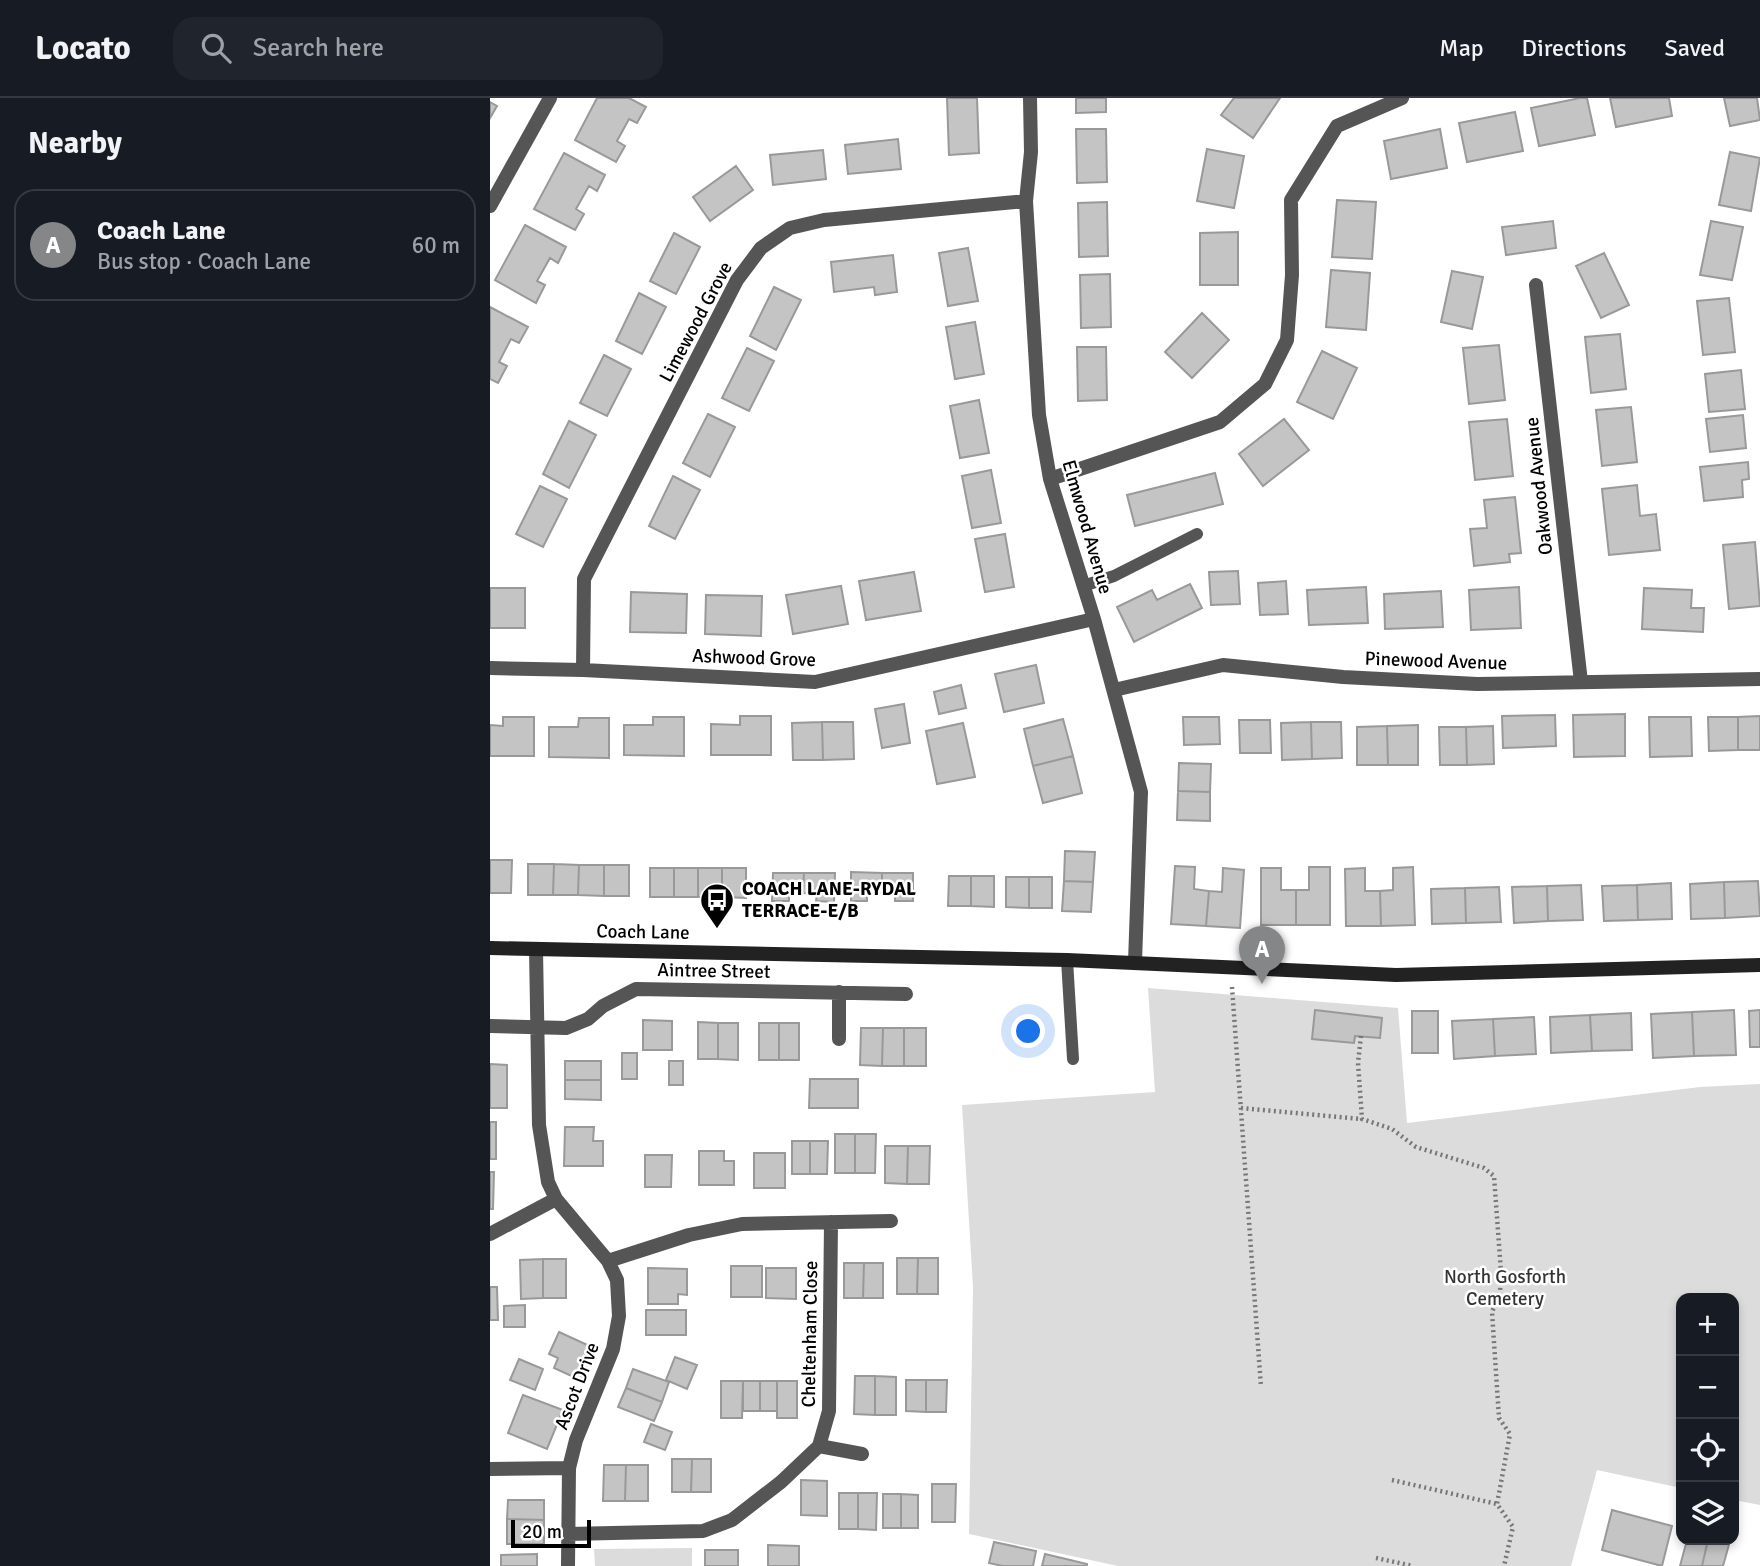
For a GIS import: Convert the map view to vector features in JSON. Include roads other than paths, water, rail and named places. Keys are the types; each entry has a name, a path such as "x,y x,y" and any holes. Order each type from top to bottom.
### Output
{"street":[{"path":"490,206 550,98"},
{"name":"Elmwood Avenue","path":"1030,98 1031,152 1026,201 1039,415 1050,479 1094,619 1141,792 1135,962"},
{"path":"1050,479 1220,422 1265,384 1286,340 1292,275 1291,200 1337,126 1402,98"},
{"name":"Limewood Grove","path":"583,670 584,579 737,281 761,248 790,229 824,220 1026,201"},
{"name":"Oakwood Avenue","path":"1536,285 1581,682"},
{"name":"Ashwood Grove","path":"490,668 815,682 1094,619"},
{"name":"Pinewood Avenue","path":"1114,690 1223,665 1343,677 1450,682 1760,679"},
{"name":"Coach Lane","path":"490,948 1068,960 1395,975 1760,965"},
{"name":"Ascot Drive","path":"536,949 539,1125 548,1182 556,1199 608,1261 617,1280 620,1316 613,1349 576,1440 569,1468 568,1566"},
{"name":"Aintree Street","path":"490,1026 566,1028 636,989 905,994"},
{"path":"839,992 839,1039"},
{"path":"490,1234 556,1199"},
{"path":"608,1261 689,1235 742,1224 891,1221"},
{"name":"Cheltenham Close","path":"568,1534 703,1531 732,1520 781,1482 818,1446 829,1411 832,1343 831,1222"},
{"path":"818,1446 862,1454"},
{"path":"490,1469 569,1468"}],"lane":[{"path":"1083,586 1114,576 1197,534"},
{"path":"1068,960 1073,1059"}],"place":[{"name":"COACH LANE-RYDAL TERRACE-E/B","path":"717,930"},
{"name":"Coach Lane","path":"1262,984"}],"park label":[{"name":"North Gosforth Cemetery","path":"1505,1288"}]}
